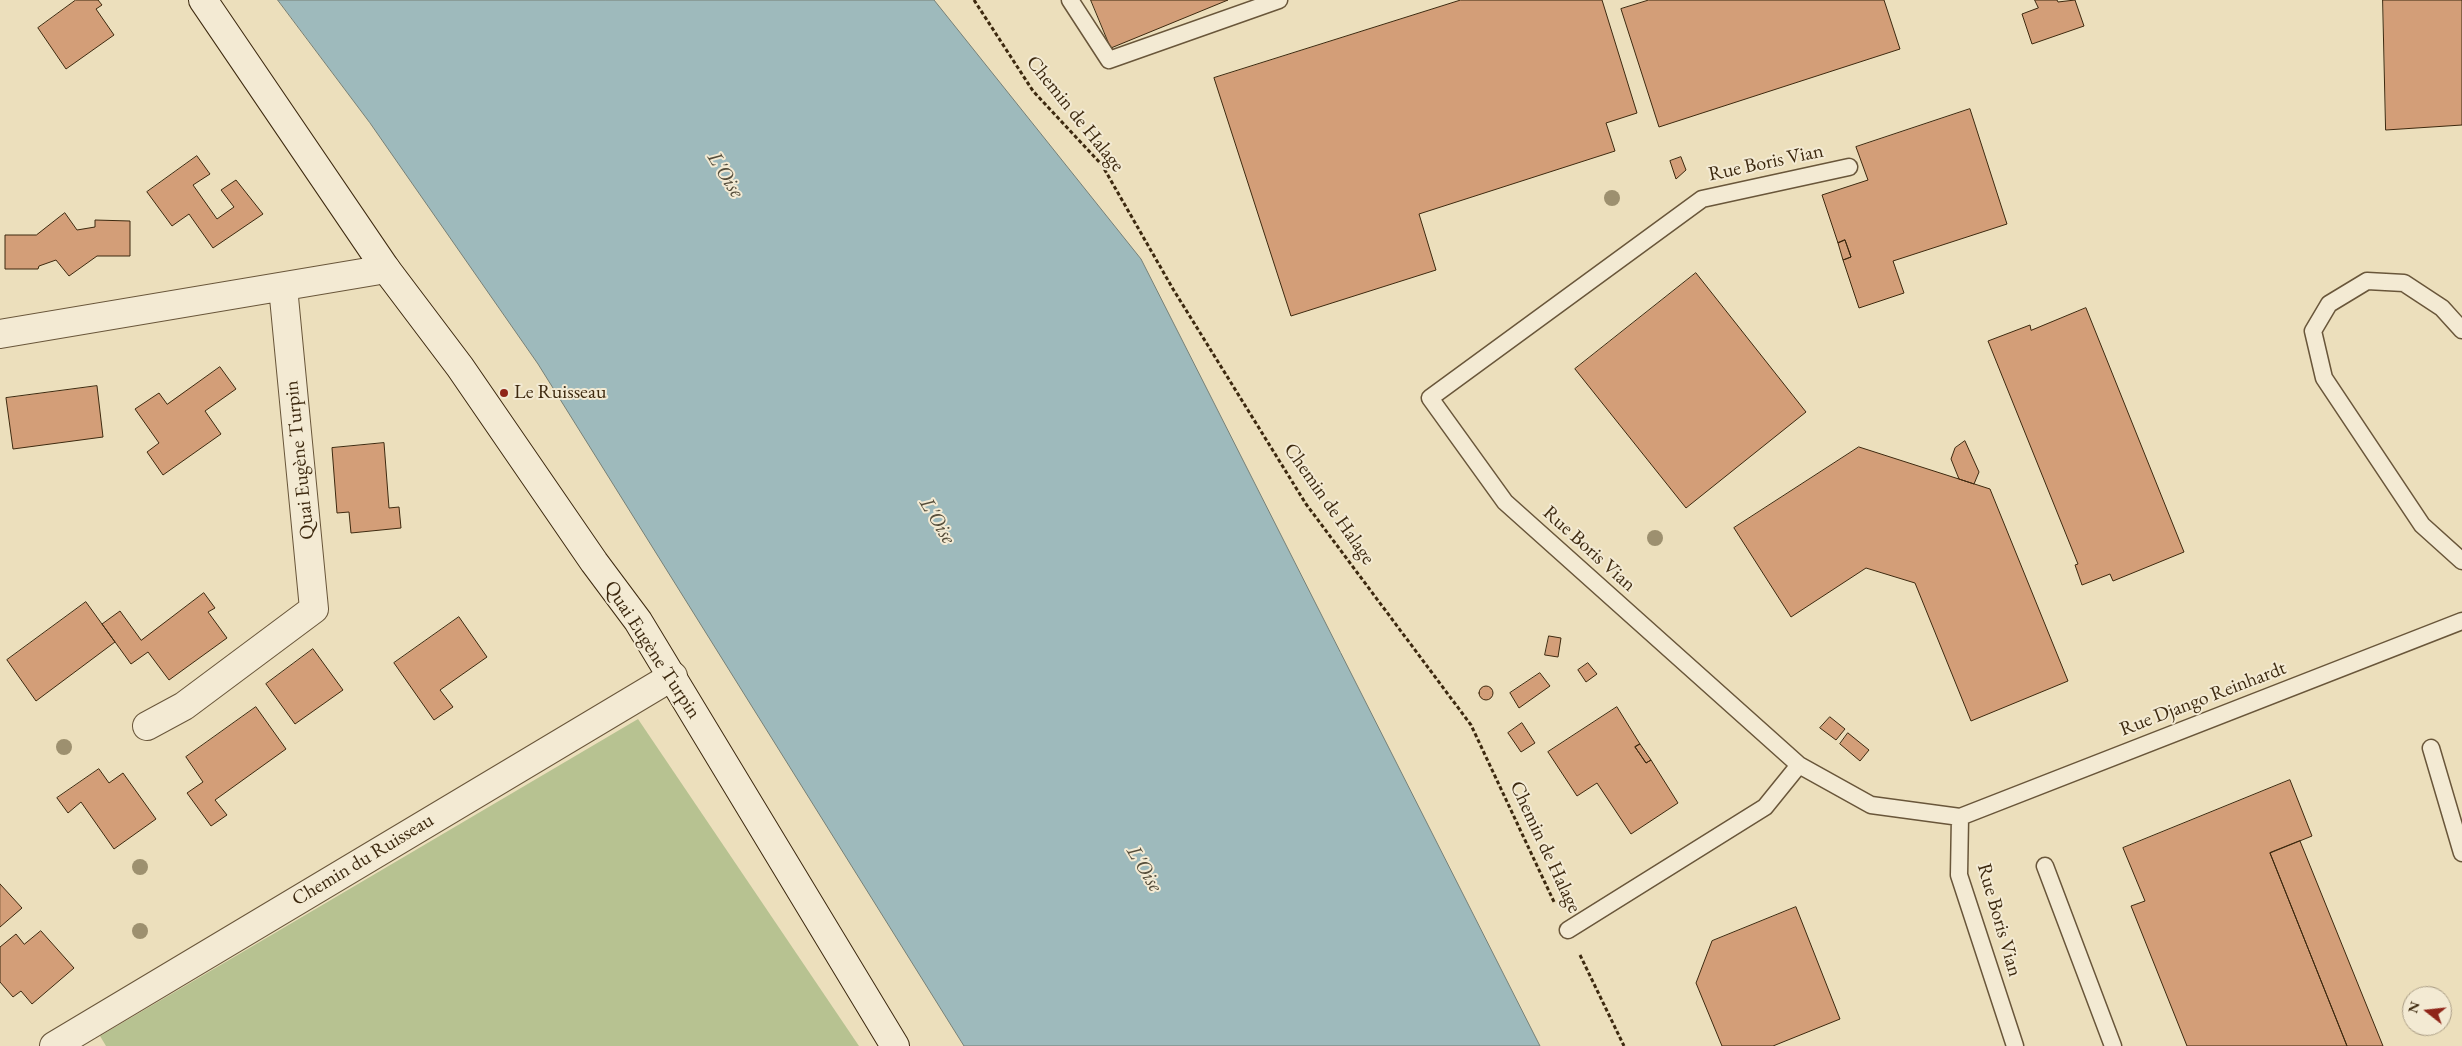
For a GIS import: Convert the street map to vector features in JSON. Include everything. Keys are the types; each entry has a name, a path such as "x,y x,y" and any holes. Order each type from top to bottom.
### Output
{"street":[{"name":"Quai Eugène Turpin","path":"203,0 386,269 460,367 594,562 638,621 895,1046"},
{"path":"0,334 386,269"},
{"name":"Quai Eugène Turpin","path":"147,726 184,706 314,609 283,287"},
{"name":"Chemin du Ruisseau","path":"54,1046 673,676"}],"lane":[{"path":"1070,0 1109,60 1279,0"},
{"name":"Rue Boris Vian","path":"1850,167 1702,199 1430,398 1505,502 1799,765 1872,805 1960,817 1959,875 2016,1046"},
{"path":"2462,330 2442,308 2404,283 2367,281 2329,304 2313,332 2324,378 2422,525 2462,561"},
{"name":"Rue Django Reinhardt","path":"1960,817 2462,621"},
{"path":"2431,748 2462,853"},
{"path":"1568,930 1765,807 1799,765"},
{"path":"2045,866 2113,1046"}],"path":[{"name":"Chemin de Halage","path":"974,0 1033,90 1102,165 1173,289 1306,504 1471,725 1624,1046"}],"green space":[{"path":"638,719 859,1046 106,1046 100,1036"}],"water":[{"name":"L'Oise","path":"278,0 934,0 1141,259 1540,1046 964,1046 538,364 370,123"}],"building":[{"path":"76,0 98,0 102,5 96,9 114,35 66,69 38,28"},
{"path":"1091,0 1228,0 1111,48"},
{"path":"1461,0 1602,0 1637,113 1606,123 1615,151 1419,214 1436,270 1291,316 1214,78"},
{"path":"1649,0 1884,0 1900,49 1659,127 1621,9"},
{"path":"2035,0 2057,0 2058,2 2075,0 2084,26 2032,44 2022,14 2038,8"},
{"path":"2383,0 2462,0 2462,125 2386,130"},
{"path":"1970,109 2007,224 1893,261 1904,293 1859,308 1843,260 1851,257 1845,240 1838,243 1822,195 1868,180 1856,147"},
{"path":"197,156 210,174 193,185 217,219 234,207 221,190 236,180 263,214 213,248 189,214 172,226 147,192"},
{"path":"1681,157 1686,170 1676,179 1670,161"},
{"path":"65,213 77,230 95,227 95,220 130,221 130,256 97,256 69,276 56,260 39,266 38,269 5,269 5,235 36,235"},
{"path":"1845,240 1851,257 1843,260 1838,243"},
{"path":"1696,273 1806,412 1686,508 1575,369"},
{"path":"2086,308 2184,552 2113,581 2110,574 2082,585 2075,565 2078,564 1988,341 2030,325 2031,330"},
{"path":"220,367 236,389 205,411 221,434 163,475 147,452 159,443 135,409 159,393 167,404"},
{"path":"97,386 103,437 13,449 6,398"},
{"path":"1965,441 1979,472 1974,484 1959,479 1951,459 1955,448"},
{"path":"384,443 389,508 399,507 401,528 351,533 349,512 337,513 332,448"},
{"path":"1859,447 1990,489 2068,681 1971,721 1915,583 1866,568 1791,617 1734,528"},
{"path":"204,593 215,608 208,612 227,638 169,680 148,652 131,664 102,624 120,611 141,640"},
{"path":"86,602 115,642 36,701 7,660"},
{"path":"459,617 487,657 440,690 453,707 434,720 394,663"},
{"path":"1549,636 1561,638 1558,657 1545,655"},
{"path":"313,649 343,690 295,724 266,684"},
{"path":"1588,663 1597,674 1586,682 1578,670"},
{"path":"1540,673 1550,686 1519,708 1510,693"},
{"path":"1483,686 1489,686 1493,693 1489,700 1483,700 1479,696 1479,690"},
{"path":"256,707 286,749 215,800 227,815 211,826 187,793 203,782 186,757"},
{"path":"1617,707 1640,744 1635,747 1646,763 1651,760 1678,803 1631,834 1597,783 1577,796 1548,752"},
{"path":"1830,717 1845,729 1836,740 1820,728"},
{"path":"1522,723 1535,743 1521,752 1508,733"},
{"path":"1848,733 1869,750 1860,761 1840,744"},
{"path":"1640,744 1651,760 1646,763 1635,747"},
{"path":"99,769 109,783 123,773 156,819 114,849 81,802 68,813 57,798"},
{"path":"2290,780 2312,836 2270,853 2347,1046 2187,1046 2131,906 2145,901 2123,848"},
{"path":"2300,841 2383,1046 2347,1046 2270,853"},
{"path":"0,884 22,908 0,927"},
{"path":"1796,907 1840,1019 1773,1046 1722,1046 1696,983 1712,941"},
{"path":"41,931 74,968 32,1004 21,991 13,997 0,982 0,947 16,934 24,944"}],"place":[{"name":"Le Ruisseau","path":"504,393"}]}
